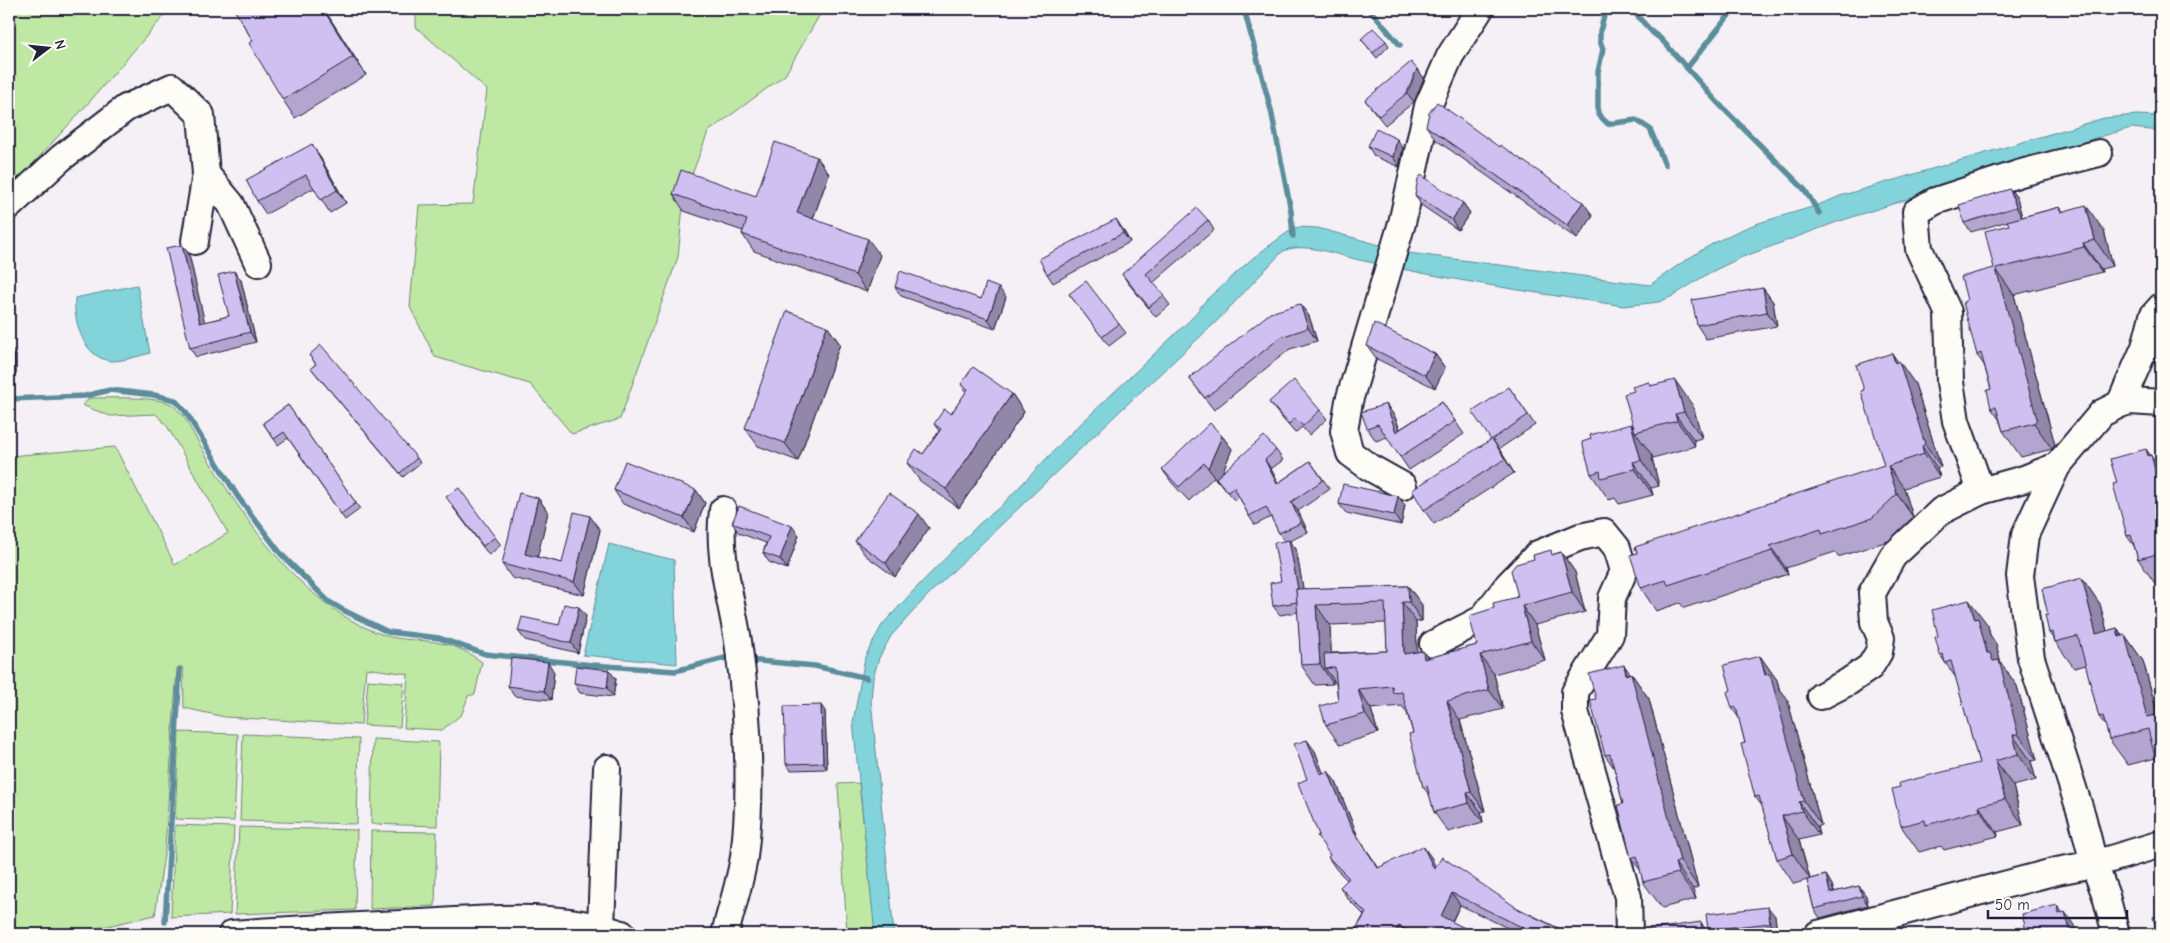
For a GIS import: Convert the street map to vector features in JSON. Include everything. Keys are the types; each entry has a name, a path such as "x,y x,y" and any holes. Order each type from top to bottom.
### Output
{"street":[{"path":"1403,486 1369,467 1350,452 1344,431 1349,401 1402,223 1428,106 1450,56 1480,9"},
{"path":"9,206 61,158 126,108 172,87 201,114 206,174 195,241"},
{"path":"1981,491 1956,421 1950,382 1948,312 1919,249 1916,212 1935,201 2021,173 2099,153"},
{"path":"206,174 231,204 258,263"},
{"path":"2120,404 2145,347 2153,316 2161,307"},
{"path":"2116,934 2106,896 2094,864 2082,816 2031,658 2020,576 2025,535 2057,466 2102,413 2130,401 2161,403"},
{"path":"1821,696 1848,682 1870,667 1879,652 1881,638 1874,622 1872,593 1893,556 1941,511 1981,491 2024,479 2057,466"},
{"path":"723,510 720,531 722,563 737,640 749,744 750,770 744,858 724,934"},
{"path":"1433,644 1482,619 1508,585 1538,554 1580,537 1604,532 1617,548 1624,571 1612,598 1610,635 1575,692 1575,711 1628,897 1629,934"},
{"path":"232,934 298,928 522,918 575,922 611,931 607,768"},
{"path":"1818,934 2057,870 2094,864 2161,844"}],"green space":[{"path":"9,9 170,9 84,108 9,190"},
{"path":"416,9 823,9 785,75 708,132 684,196 678,257 620,419 572,434 530,384 435,357 410,307 419,205 473,204 487,90 416,27"},
{"path":"90,398 143,399 163,401 172,405 183,415 220,478 266,543 292,573 320,599 351,620 384,635 451,646 482,662 475,694 468,696 462,714 442,730 404,728 408,674 366,668 361,725 225,717 184,708 183,668 177,668 165,848 155,915 73,934 9,934 9,456 115,447 175,565 228,533 167,426 156,414 110,416 82,405"},
{"path":"368,680 404,683 400,727 364,725"},
{"path":"179,732 238,734 234,821 175,819"},
{"path":"243,734 359,739 357,824 240,821"},
{"path":"373,739 439,742 437,826 371,824"},
{"path":"859,783 875,934 847,934 838,784"},
{"path":"175,825 234,827 230,914 171,917"},
{"path":"239,827 357,830 355,910 235,914"},
{"path":"371,831 437,832 435,906 370,909"},
{"path":"540,930 591,934 466,934"}],"water":[{"path":"2136,115 2161,116 2161,131 2131,128 1837,222 1740,258 1709,273 1673,296 1659,302 1624,306 1455,279 1307,248 1289,249 1282,252 1215,323 1121,410 928,595 891,636 879,658 873,678 871,700 894,934 875,934 853,722 865,657 882,625 979,524 1000,507 1069,435 1191,319 1206,300 1254,257 1288,232 1298,227 1318,228 1409,253 1650,285 1712,244 1753,225 1840,196 2104,118"},
{"path":"137,285 150,353 115,361 104,360 88,348 83,338 76,318 75,298"},
{"path":"609,544 674,560 677,664 583,655"}],"building":[{"path":"234,9 323,9 353,57 283,100 249,43 253,41"},
{"path":"1373,28 1386,41 1373,53 1361,39"},
{"path":"1411,62 1417,69 1407,93 1379,116 1365,100"},
{"path":"1437,102 1499,147 1500,145 1583,202 1567,225 1426,126 1429,113"},
{"path":"1376,129 1397,139 1393,157 1368,146"},
{"path":"775,142 817,157 797,213 868,239 855,275 742,234 747,220 673,194 681,170 756,196"},
{"path":"312,144 337,190 321,200 306,175 257,201 246,180"},
{"path":"1421,175 1463,203 1452,220 1415,195 1418,179"},
{"path":"2010,189 2016,207 1964,223 1959,205"},
{"path":"2086,205 2095,240 2083,243 2084,247 1996,269 2037,419 2034,423 2003,431 1996,407 1991,408 1987,390 1991,389 1981,353 1977,355 1972,337 1963,302 1967,300 1961,277 1994,268 1985,231 2009,225 2007,221 2060,207 2061,212"},
{"path":"1197,208 1208,220 1146,274 1164,295 1149,307 1122,274"},
{"path":"1116,219 1123,233 1047,274 1039,259"},
{"path":"182,245 200,323 229,316 218,275 234,271 250,332 190,348 166,248"},
{"path":"900,271 981,299 986,283 999,288 988,319 895,287"},
{"path":"1086,281 1119,324 1102,337 1069,294"},
{"path":"1763,288 1767,312 1697,325 1692,300"},
{"path":"1300,304 1308,328 1281,337 1205,398 1189,378 1270,313"},
{"path":"787,311 827,326 785,443 745,428"},
{"path":"1374,323 1435,354 1425,375 1367,346"},
{"path":"321,345 417,458 400,473 311,368 316,364 309,355"},
{"path":"1892,353 1895,363 1899,361 1925,444 1922,446 1924,454 1888,466 1897,494 1872,518 1822,534 1821,529 1770,546 1772,551 1668,585 1666,580 1641,588 1630,555 1637,553 1635,547 1884,465 1861,391 1864,390 1856,365"},
{"path":"973,367 1012,394 946,489 907,463 916,449 923,454 941,429 934,424 944,409 951,414 968,389 961,384"},
{"path":"1294,380 1320,410 1303,426 1295,418 1289,424 1269,402"},
{"path":"1675,380 1684,412 1675,414 1677,421 1635,432 1624,394 1634,391 1632,387 1649,382 1650,386"},
{"path":"1509,387 1528,415 1491,440 1472,412"},
{"path":"1442,402 1455,421 1400,457 1378,424 1367,428 1361,412 1386,404 1396,432"},
{"path":"288,405 356,503 341,514 284,432 274,439 263,423"},
{"path":"1210,423 1222,436 1208,468 1204,463 1179,487 1162,469"},
{"path":"1631,424 1641,460 1633,462 1635,469 1601,478 1600,471 1591,474 1582,442 1591,439 1590,435"},
{"path":"1264,436 1276,450 1265,460 1277,484 1310,461 1323,480 1291,502 1301,523 1279,533 1266,507 1249,516 1234,487 1228,492 1216,478"},
{"path":"1492,439 1505,459 1424,510 1412,490"},
{"path":"2146,449 2148,456 2151,455 2161,492 2161,553 2138,559 2131,535 2127,536 2113,484 2117,483 2110,459"},
{"path":"625,461 696,490 684,518 614,490"},
{"path":"1343,484 1398,496 1394,515 1339,504"},
{"path":"459,488 495,537 483,546 446,497"},
{"path":"519,493 538,498 525,554 562,563 574,512 590,516 574,582 502,564"},
{"path":"889,493 919,514 886,563 855,541"},
{"path":"739,506 792,526 780,559 763,553 769,537 732,523"},
{"path":"1289,540 1298,589 1296,589 1297,602 1273,606 1270,583 1281,581 1274,543"},
{"path":"1551,550 1552,555 1561,552 1572,592 1522,606 1531,641 1480,655 1489,690 1447,701 1471,792 1467,793 1469,803 1434,812 1427,786 1423,787 1409,734 1413,733 1402,692 1393,693 1392,686 1358,689 1365,714 1326,725 1320,706 1338,701 1335,667 1325,668 1324,654 1387,651 1385,603 1316,605 1320,664 1301,665 1296,589 1408,586 1409,602 1402,602 1404,654 1423,651 1424,659 1477,645 1469,616 1494,608 1493,603 1518,597 1511,570 1516,564 1534,559 1533,555"},
{"path":"2082,578 2096,634 2117,628 2119,637 2125,635 2147,717 2161,714 2161,756 2155,757 2148,729 2109,739 2103,716 2099,717 2078,636 2055,642 2053,632 2049,633 2045,615 2048,615 2042,589"},
{"path":"1969,600 1975,619 1978,618 1987,653 1990,653 1993,661 1999,660 2018,734 2013,735 2018,754 1995,761 2005,799 1979,806 1980,810 1926,825 1925,820 1901,826 1892,789 1900,787 1899,783 1979,763 1951,661 1945,663 1943,654 1940,655 1935,637 1938,636 1932,610"},
{"path":"564,604 579,607 571,643 518,631 522,617 559,625"},
{"path":"1760,656 1765,675 1770,674 1804,801 1799,802 1802,811 1782,816 1793,854 1777,859 1759,796 1755,797 1741,744 1745,743 1736,707 1732,708 1727,692 1731,690 1724,665"},
{"path":"511,658 548,662 544,691 508,686"},
{"path":"1624,665 1626,675 1631,673 1680,861 1675,863 1678,873 1643,882 1637,856 1631,858 1618,805 1623,804 1617,779 1610,754 1605,755 1590,700 1596,699 1589,674"},
{"path":"576,666 609,670 607,688 574,683"},
{"path":"821,705 823,763 786,764 784,706"},
{"path":"1307,740 1320,774 1328,771 1350,825 1378,868 1423,846 1434,869 1442,857 1520,910 1570,934 1536,934 1452,893 1441,916 1476,934 1415,934 1399,926 1394,934 1353,934 1366,913 1340,887 1349,878 1328,857 1330,855 1317,836 1319,835 1298,783 1307,779 1294,744"},
{"path":"1826,875 1830,893 1859,886 1862,896 1814,909 1807,880"},
{"path":"2057,905 2059,914 2065,912 2071,934 2027,934 2022,914"},
{"path":"1768,907 1770,923 1708,930 1706,914"},
{"path":"2161,915 2161,934 2157,934 2153,917"},
{"path":"1701,922 1702,934 1641,934 1640,931"}],"waterway":[{"path":"1244,9 1271,110 1291,211 1293,236"},
{"path":"1369,9 1400,45"},
{"path":"1606,9 1600,31 1600,41 1603,49 1598,72 1598,114 1608,124 1636,120 1650,129 1665,165"},
{"path":"1631,9 1661,39 1717,102 1805,190 1819,213"},
{"path":"1687,68 1734,9"},
{"path":"9,399 85,396 110,390 154,395 175,400 185,411 238,497 281,554 328,601 388,632 439,638 485,654 593,665 675,671 725,658 734,659"},
{"path":"748,660 815,666 867,678"},
{"path":"165,922 180,669"}]}
